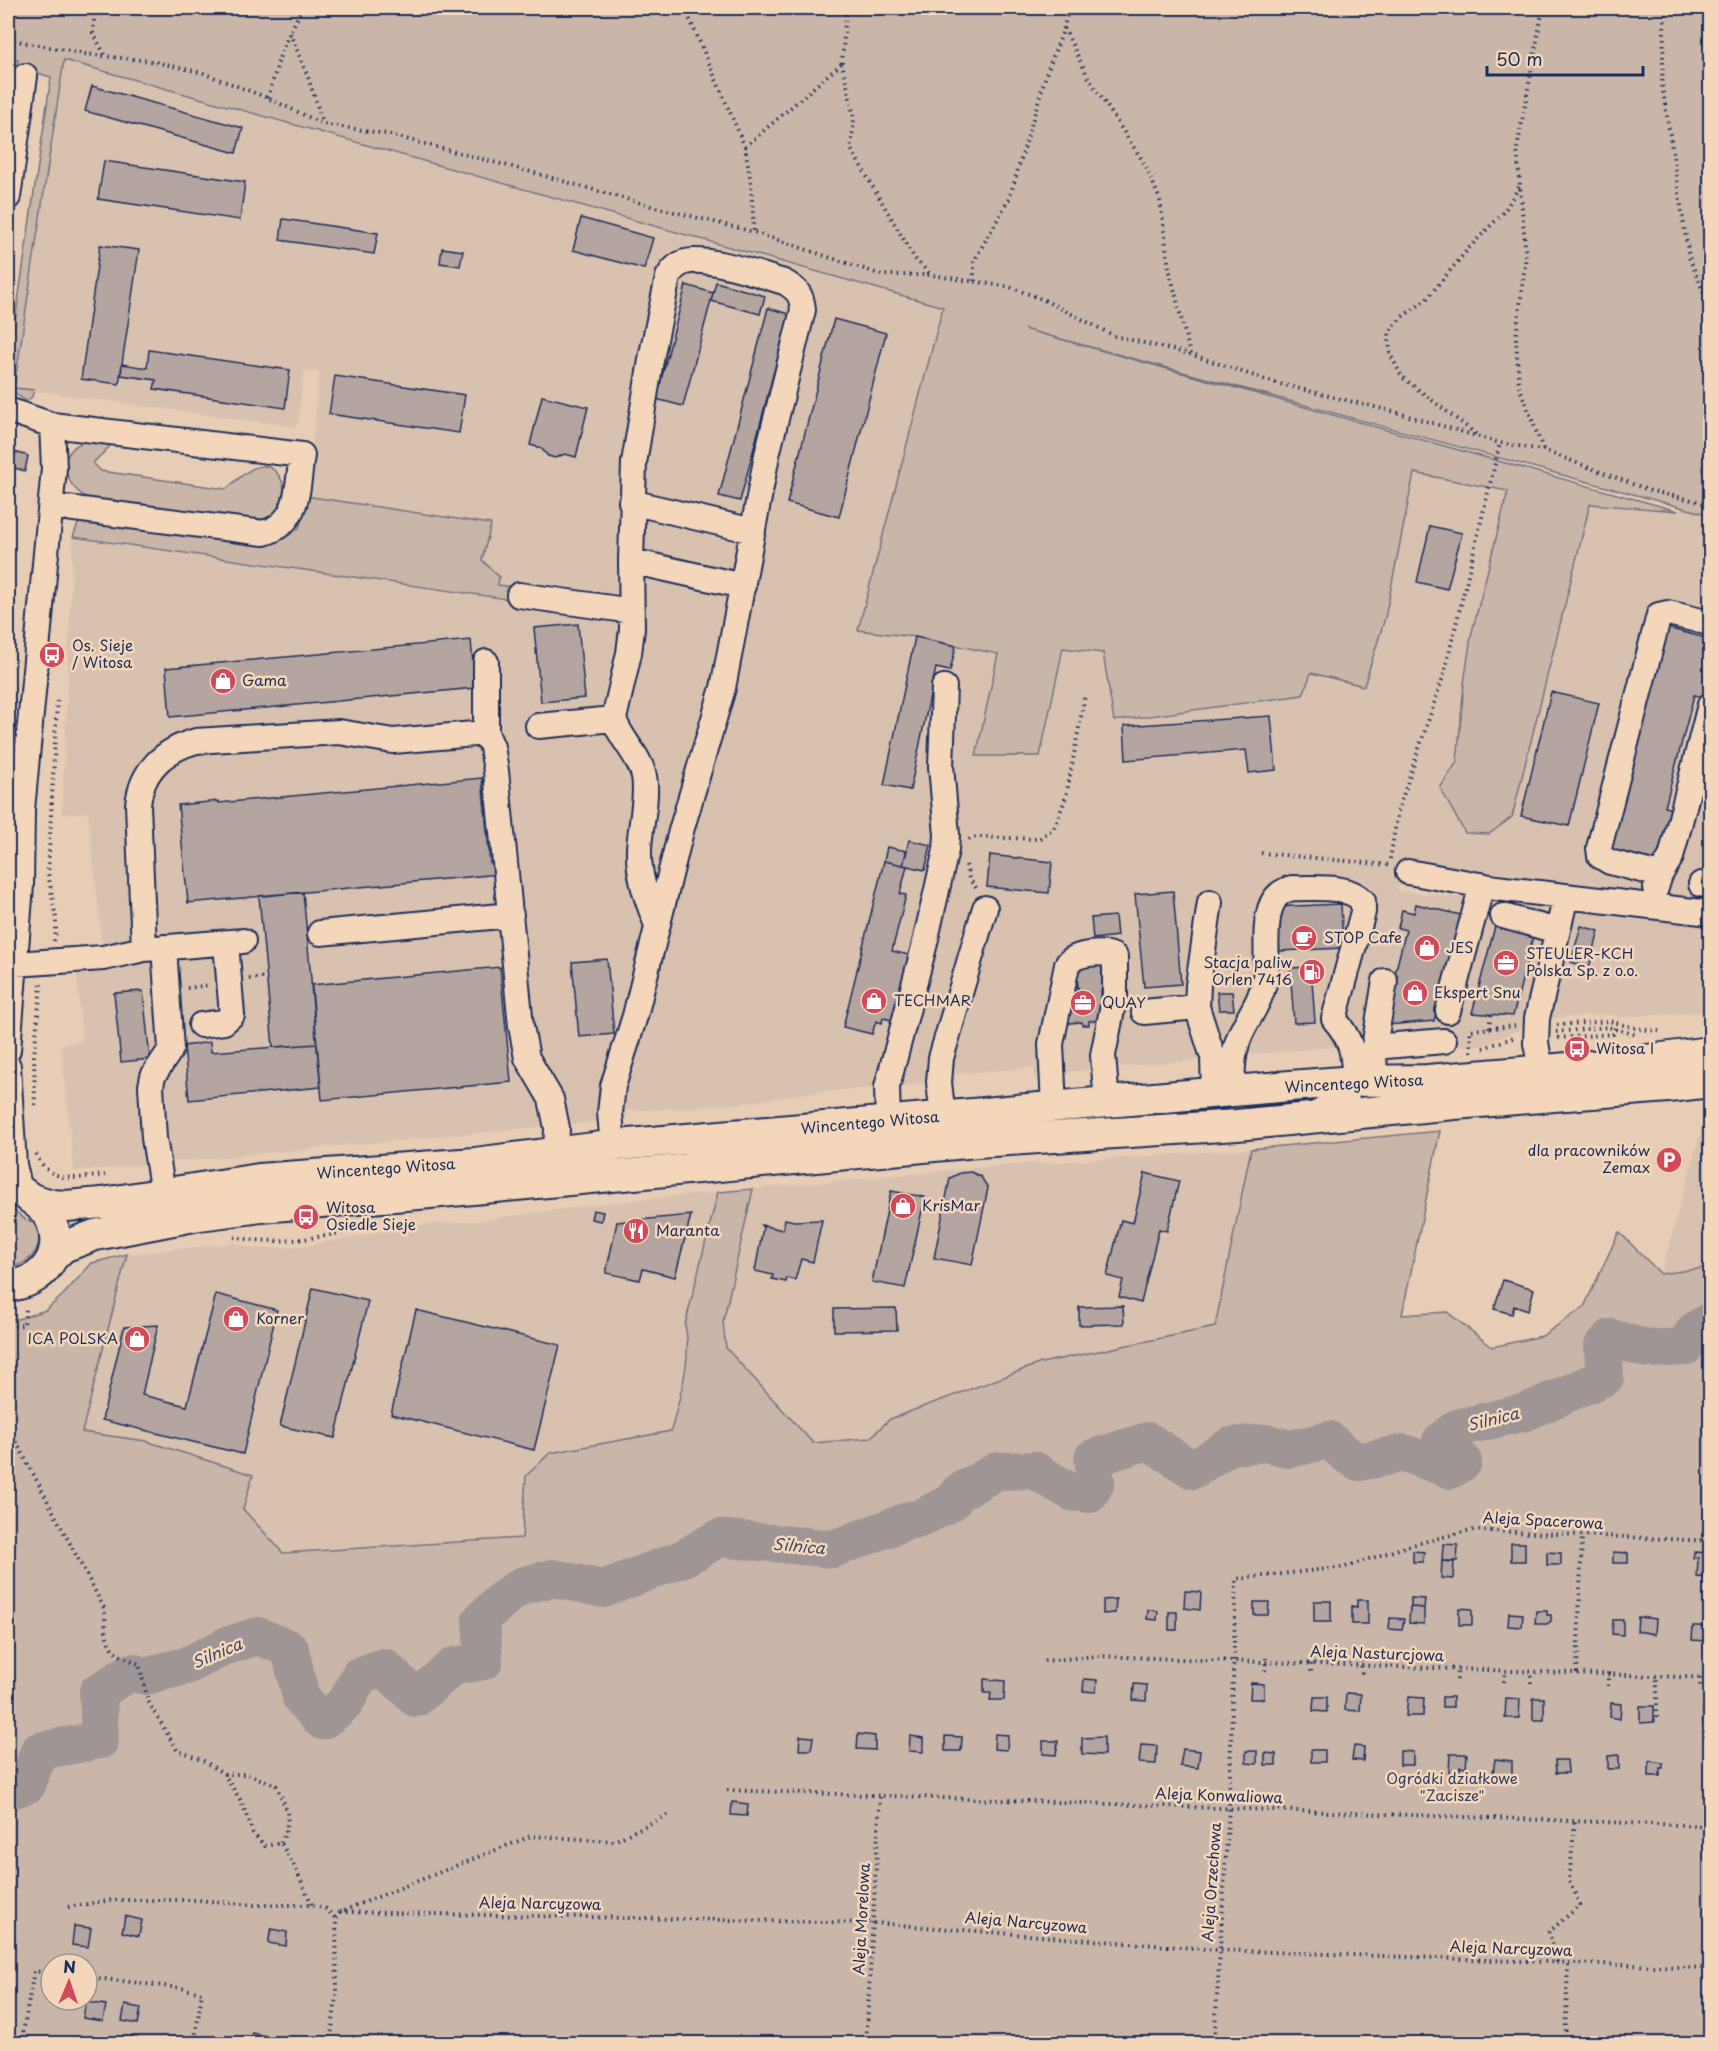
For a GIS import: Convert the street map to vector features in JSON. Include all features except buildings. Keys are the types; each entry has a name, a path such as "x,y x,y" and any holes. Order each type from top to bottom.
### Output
{"main road":[{"name":"Wincentego Witosa","path":"20,1191 52,1205 66,1206 102,1203 259,1179 475,1163 613,1146 1365,1081 1428,1080 1533,1042 1615,1064 1710,1052"},
{"name":"Wincentego Witosa","path":"8,1286 30,1281 41,1274 63,1247 95,1235 199,1215 261,1207 989,1141 1307,1119 1710,1082"},
{"path":"20,1191 45,1211 51,1219 54,1235 53,1257"}],"street":[{"path":"8,197 25,76"},
{"path":"613,1146 610,1101 635,1016 681,831 723,688 767,455 803,310 799,293 784,282 716,263 696,261 683,262 674,268 668,277 651,354 635,452 631,502 632,611 629,652 614,719 644,774 645,787 639,852 643,888 657,925"},
{"path":"8,410 51,425 302,455 295,502 290,517 277,530 264,533 51,506"},
{"path":"8,1050 21,885 22,810 17,760 51,506 54,468 51,425"},
{"path":"631,502 753,531"},
{"path":"631,561 743,586"},
{"path":"519,595 632,611"},
{"path":"1660,875 1610,862 1600,856 1599,848 1659,615 1668,613 1710,623"},
{"path":"486,662 486,733 496,771 521,1026 527,1058 535,1074 549,1092 551,1099 557,1128 556,1153"},
{"path":"888,1122 886,1087 924,947 946,850 947,835 940,766 944,687"},
{"path":"1652,906 1660,875 1671,857 1710,705"},
{"path":"538,726 614,719"},
{"path":"163,1193 154,1138 151,1086 153,1076 171,1049 154,948 138,805 139,793 152,766 180,746 196,741 339,732 393,741 486,733"},
{"path":"1398,868 1482,885 1710,913"},
{"path":"1448,1011 1482,885"},
{"path":"1224,1093 1241,1033 1260,999 1265,980 1267,924 1270,909 1276,896 1283,890 1292,888 1345,891 1358,895 1363,901 1363,912 1334,1019 1351,1042 1365,1081"},
{"path":"1533,1042 1566,896"},
{"path":"1209,902 1197,1007 1224,1093"},
{"path":"943,1116 939,1091 941,1058 985,908"},
{"path":"320,933 511,915"},
{"path":"1503,916 1557,931"},
{"path":"15,964 103,958 154,948 234,942 232,1015 224,1022 201,1025"},
{"path":"1054,1107 1051,1044 1067,965 1076,956 1109,954 1115,957 1116,980 1113,1011 1103,1055 1107,1103"},
{"path":"1307,1119 1333,1106 1365,1081 1374,1047 1385,981"},
{"path":"1143,1012 1197,1007"},
{"path":"1374,1047 1444,1041"},
{"path":"8,1066 14,1165 20,1191"}],"path":[{"path":"86,8 93,18"},
{"path":"94,8 93,33 105,56"},
{"path":"268,98 281,52 302,8"},
{"path":"685,8 746,147 754,232"},
{"path":"846,8 842,63 854,117 851,149 915,259 931,274"},
{"path":"974,281 974,261 1009,199 1047,72 1064,28 1068,8"},
{"path":"1543,8 1517,149 1526,256 1516,338 1520,386 1543,450"},
{"path":"1665,8 1662,85 1689,257 1710,308"},
{"path":"1064,28 1088,77 1146,166 1160,200 1169,268 1190,354"},
{"path":"290,33 323,123"},
{"path":"8,39 85,54 150,61 202,74 268,98 323,123 387,134 754,232 882,275 924,276 931,274 1010,287 1044,300 1115,336 1190,354 1272,382 1395,412 1500,443 1543,450 1652,491 1710,504"},
{"path":"746,147 842,63"},
{"path":"1479,436 1402,377 1390,354 1389,332 1402,317 1426,300 1468,249 1504,212 1520,186"},
{"path":"1261,853 1398,868 1398,811 1444,674 1500,443"},
{"path":"48,949 54,941 56,932 56,918 48,873 57,691"},
{"path":"966,847 971,838 1039,839 1054,828 1066,797 1085,696"},
{"path":"965,856 969,879 984,898 985,908"},
{"path":"35,1111 34,1056 40,985 44,979"},
{"path":"1489,1028 1491,1014"},
{"path":"1533,1042 1545,1026 1609,1021 1668,1032"},
{"path":"1510,1039 1533,1042 1613,1034 1617,1023"},
{"path":"1471,1052 1470,1030 1489,1028 1533,1042"},
{"path":"35,1149 46,1171 68,1178 86,1177"},
{"path":"259,1242 321,1237 366,1228"},
{"path":"8,1326 24,1325 26,1310"},
{"path":"8,1426 104,1608 107,1639 111,1648 119,1655 139,1664 148,1701 177,1750 204,1761 224,1774 241,1801 253,1833 265,1846 281,1843"},
{"name":"Aleja Spacerowa","path":"1236,1579 1345,1567 1408,1545 1471,1530 1710,1541"},
{"path":"1577,1673 1582,1535"},
{"name":"Aleja Orzechowa","path":"1214,2043 1218,1950 1229,1808 1236,1579"},
{"path":"1573,1621 1579,1621"},
{"name":"Aleja Nasturcjowa","path":"1044,1661 1096,1656 1265,1660 1416,1665 1531,1672 1608,1672 1710,1678"},
{"path":"1265,1660 1265,1671"},
{"path":"1310,1662 1311,1673"},
{"path":"1361,1663 1362,1676"},
{"path":"1455,1667 1457,1680"},
{"path":"1503,1669 1504,1682"},
{"path":"1531,1672 1531,1683"},
{"path":"1608,1672 1608,1686"},
{"path":"1654,1675 1657,1720 1654,1720"},
{"path":"1697,1676 1700,1689"},
{"path":"224,1774 247,1774 276,1785 289,1814 288,1827 281,1843"},
{"name":"Aleja Konwaliowa","path":"727,1790 1710,1826"},
{"name":"Aleja Morelowa","path":"866,2043 880,1796"},
{"path":"330,2043 337,1991 336,1919 340,1912 531,1836 614,1841 667,1815"},
{"path":"1557,1962 1549,1932 1580,1905 1569,1881 1575,1821"},
{"path":"281,1843 312,1905"},
{"path":"68,1907 112,1900 198,1900 254,1905 312,1905 326,1909 336,1919"},
{"name":"Aleja Narcyzowa","path":"340,1912 874,1923 1218,1950 1710,1968"},
{"path":"1565,2043 1568,1963"},
{"path":"21,2043 34,1971 39,1972"},
{"path":"99,1978 181,1988 202,1993 194,2043"}],"shaded area":[{"path":"63,60 943,307 858,630 915,637 998,654 1040,756 1063,648 1103,653 1114,720 1311,673 1385,618 1414,473 1508,491 1471,636 1457,762 1441,788 1466,833 1489,834 1512,817 1590,504 1678,511 1681,507 1710,515 1710,1011 1621,1017 1608,1014 1546,1018 1480,1046 1342,1046 1033,1075 1035,1067 955,1074 955,1081 809,1093 737,1104 628,1111 626,1119 74,1171 61,1044 82,1041 77,974 72,970 103,952 88,813 62,814 73,537 513,600 515,587 498,585 499,577 482,560 490,524 305,496 319,372 304,371 298,423 295,427 14,388","holes":["1399,886 1487,894 1485,900 1398,891"]},
{"path":"1706,1112 1710,1112 1710,1267 1661,1274"},
{"path":"1251,1149 1215,1327 1041,1363 890,1419 871,1438 813,1444 726,1348 723,1322 753,1189 996,1166"},
{"path":"718,1192 685,1325 689,1341 680,1398 671,1431 550,1453 526,1476 523,1538 283,1553 243,1509 253,1475 82,1433 127,1254 234,1243 255,1249 311,1245 416,1225 474,1221 607,1203"}],"green space":[{"path":"8,8 1710,8 1710,515 1024,329 1678,511 1590,504 1512,817 1489,834 1465,833 1440,788 1457,762 1471,636 1508,491 1414,473 1385,618 1364,686 1311,673 1303,695 1114,721 1103,653 1063,648 1040,756 976,756 998,654 915,637 858,630 943,307 64,60 14,388 34,390 32,397 26,401 8,388 8,369 51,77 17,67 18,60 9,59 8,67"},
{"path":"90,439 109,441 111,445 93,463 101,471 226,489 241,476 257,467 270,467 282,481 284,500 274,516 259,520 90,499 72,484 66,470 66,462 73,448"},
{"path":"305,496 491,524 482,560 499,577 498,585 515,587 514,600 73,537 78,524 87,518 258,541 284,538 299,528 304,513"},
{"name":"Ogródki działkowe \"Zacisze\"","path":"1440,1131 1402,1315 1447,1312 1492,1347 1542,1336 1584,1307 1619,1232 1661,1274 1710,1267 1710,2043 8,2043 8,1318 18,1319 46,1310 92,1263 127,1254 82,1432 146,1441 253,1475 243,1509 283,1553 522,1538 526,1476 550,1453 671,1431 686,1364 685,1325 718,1192 753,1189 723,1322 726,1348 813,1443 870,1438 890,1419 1041,1363 1215,1327 1251,1149"},
{"path":"8,1205 25,1219 39,1222 40,1231 38,1246 30,1258 25,1262 8,1267"}],"waterway":[{"name":"Silnica","path":"8,1791 27,1785 39,1751 100,1740 98,1692 131,1672 145,1676 186,1666 226,1646 258,1636 290,1649 301,1698 322,1721 345,1702 359,1676 384,1667 416,1698 454,1666 484,1661 481,1620 521,1586 553,1578 603,1589 684,1558 719,1538 833,1549 910,1520 919,1519 952,1502 959,1492 997,1471 1034,1470 1071,1492 1090,1494 1096,1482 1093,1458 1148,1441 1193,1470 1230,1446 1267,1443 1290,1449 1329,1440 1359,1462 1404,1453 1451,1470 1463,1462 1441,1441 1457,1428 1526,1412 1605,1377 1603,1346 1611,1338 1647,1349 1685,1347 1694,1331 1710,1321"}],"place":[{"name":"Os. Sieje / Witosa","path":"52,655"},
{"name":"Gama","path":"223,681"},
{"name":"STOP Cafe","path":"1304,938"},
{"name":"JES","path":"1427,948"},
{"name":"STEULER-KCH Polska Sp. z o.o.","path":"1506,963"},
{"name":"Stacja paliw Orlen 7416","path":"1312,972"},
{"name":"Ekspert Snu","path":"1415,993"},
{"name":"TECHMAR","path":"874,1001"},
{"name":"QUAY","path":"1083,1003"},
{"name":"Witosa I","path":"1577,1049"},
{"name":"dla pracowników Zemax","path":"1669,1160"},
{"name":"KrisMar","path":"903,1206"},
{"name":"Witosa Osiedle Sieje","path":"306,1217"},
{"name":"Maranta","path":"636,1231"},
{"name":"Korner","path":"236,1319"},
{"name":"ICA POLSKA","path":"137,1339"}]}
